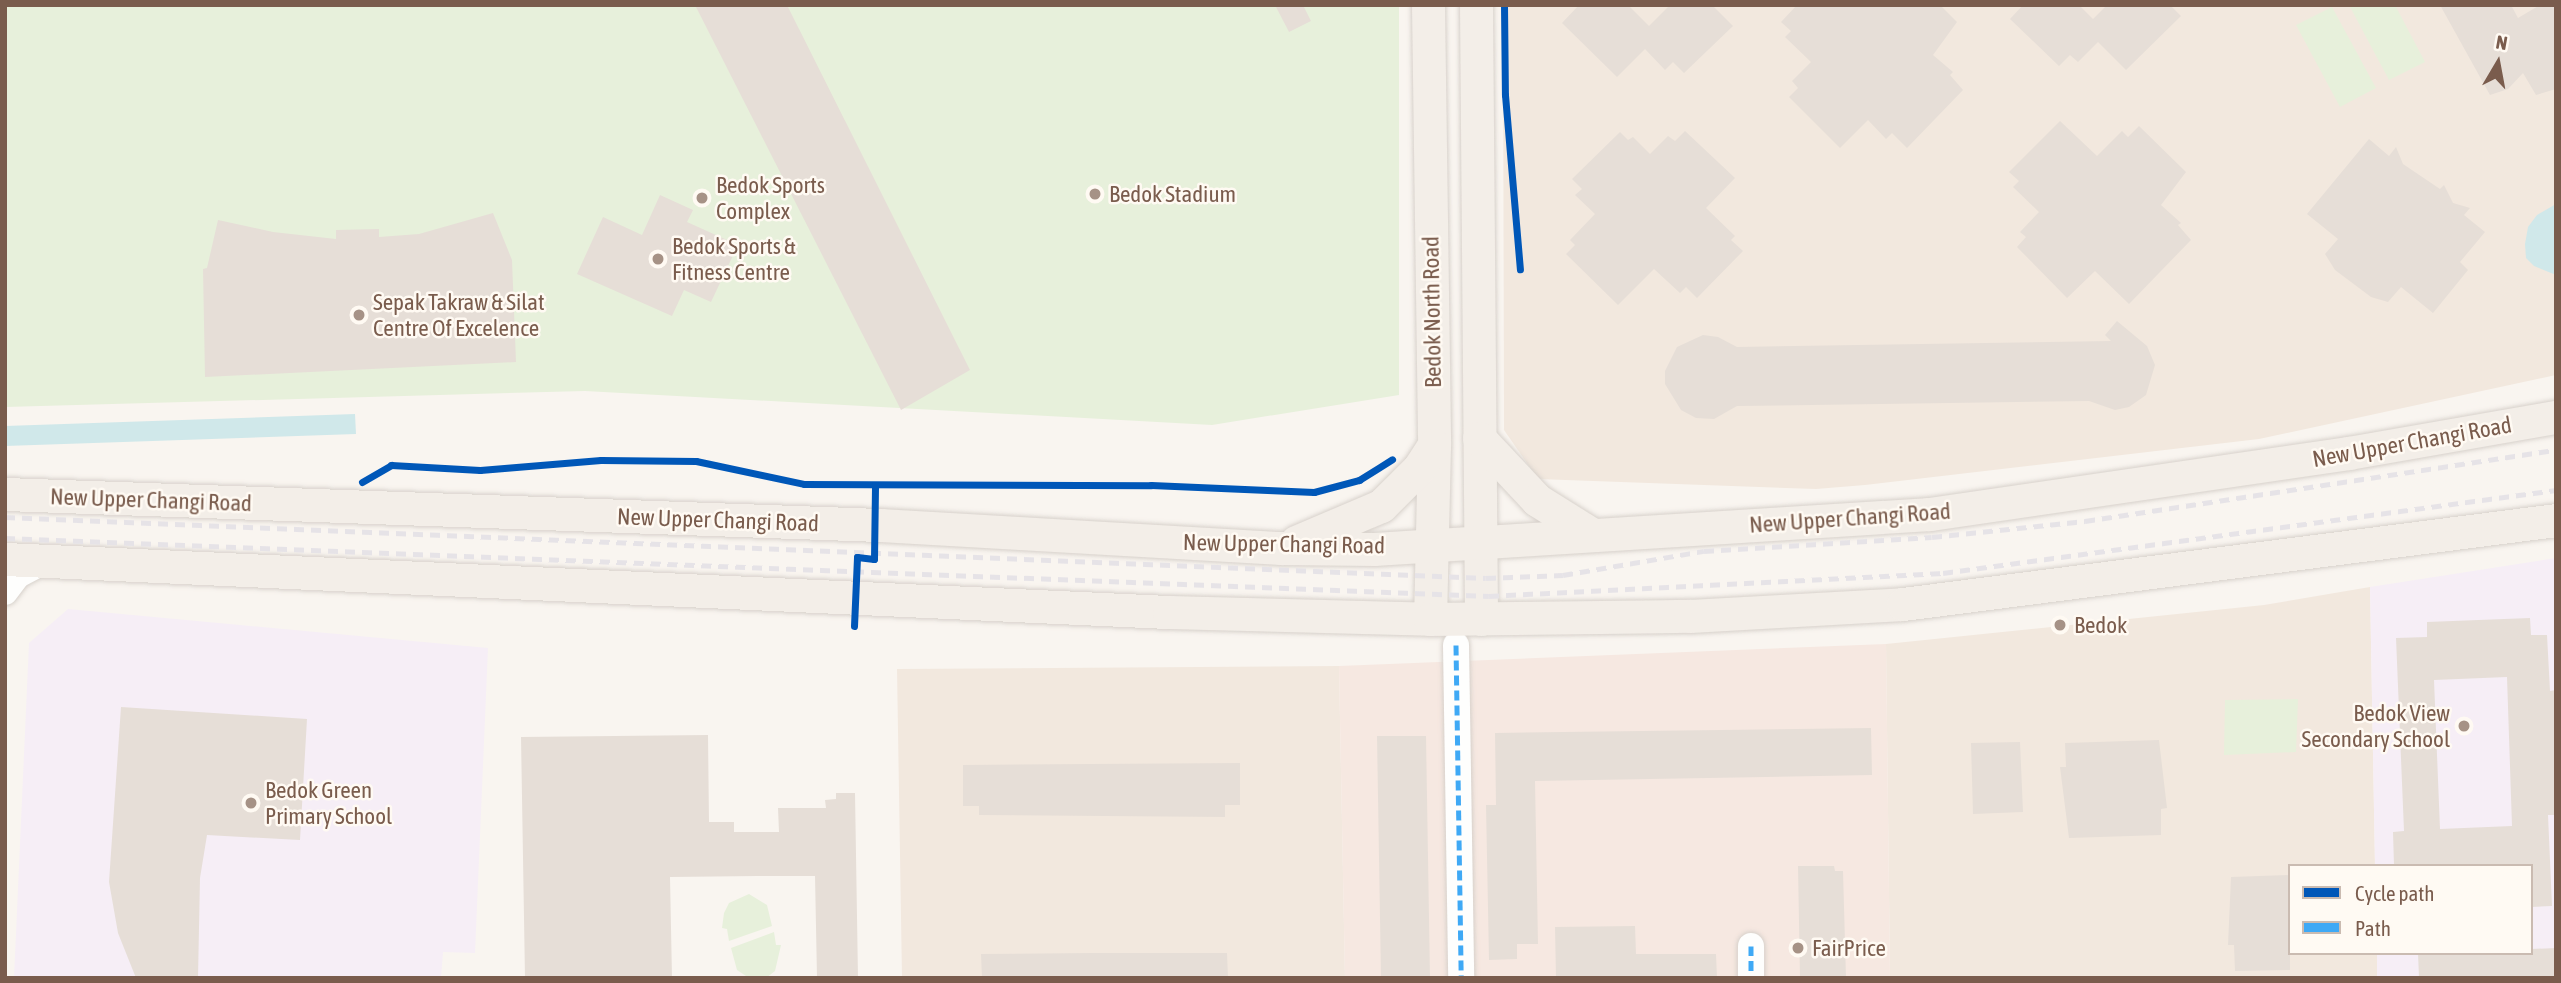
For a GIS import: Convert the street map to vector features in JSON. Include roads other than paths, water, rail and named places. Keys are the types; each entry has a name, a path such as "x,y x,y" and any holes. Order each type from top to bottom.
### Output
{"main road":[{"name":"Bedok North Road","path":"1428,5 1434,445 1430,619"},
{"name":"Bedok North Road","path":"1476,5 1481,619"},
{"name":"New Upper Changi Road","path":"5,494 880,525 1281,548 1430,545 1930,514 2335,456 2556,416"},
{"path":"1479,438 1537,500 1593,535"},
{"path":"1281,548 1381,506 1419,468 1434,445"},
{"path":"5,559 855,599 1430,619 1690,616 1903,604 2556,520"}],"street":[{"path":"5,592 18,575 44,561"},
{"path":"1456,645 1461,978"},
{"path":"1751,946 1751,978"}],"water":[{"path":"2556,204 2556,275 2534,266 2526,258 2525,244 2528,227 2537,215"},
{"path":"355,414 356,434 5,446 5,426"}],"railway":[{"path":"5,517 1486,578 1563,575 1704,551 1932,537 2085,521 2556,450"},
{"path":"5,538 1489,596 1943,573 2556,490"}],"place":[{"name":"Bedok Stadium","path":"1095,194"},
{"name":"Bedok Sports Complex","path":"702,198"},
{"name":"Bedok Sports & Fitness Centre","path":"658,259"},
{"name":"Sepak Takraw & Silat Centre Of Excelence","path":"359,315"},
{"name":"Bedok","path":"2060,625"},
{"name":"Bedok View Secondary School","path":"2464,726"},
{"name":"Bedok Green Primary School","path":"251,803"},
{"name":"FairPrice","path":"1798,948"}]}
